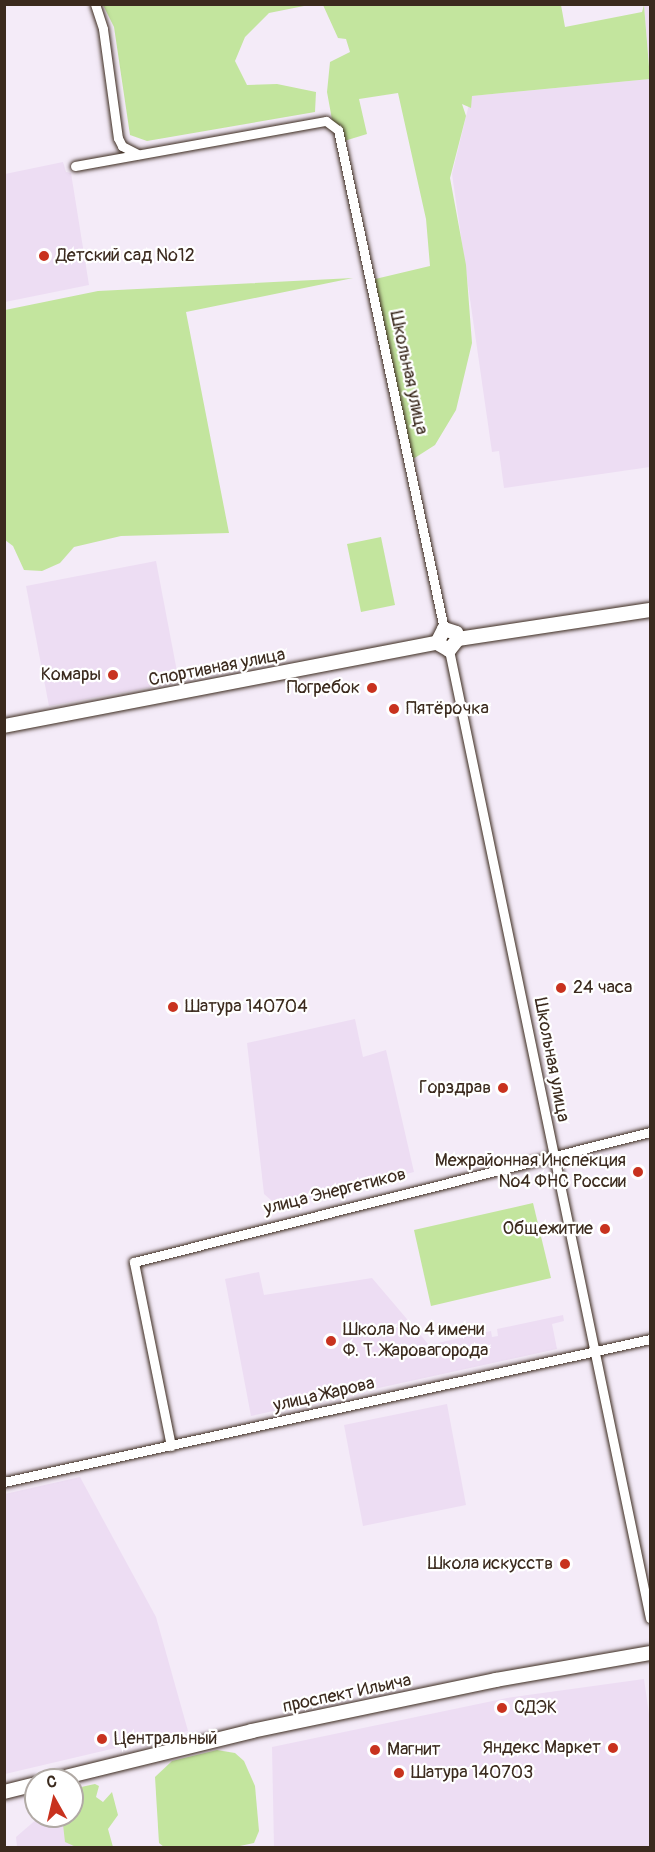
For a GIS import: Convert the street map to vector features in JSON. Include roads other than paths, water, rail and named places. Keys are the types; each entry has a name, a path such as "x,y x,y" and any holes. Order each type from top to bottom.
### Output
{"street":[{"path":"94,4 103,29 118,138 130,152 143,155"},
{"name":"Школьная улица","path":"143,155 326,122 333,125 346,165 444,629"},
{"path":"75,166 143,155"},
{"path":"454,645 451,630 444,629 437,642 454,645 651,610"},
{"name":"Спортивная улица","path":"4,726 437,642"},
{"name":"Школьная улица","path":"454,645 553,1155 651,1618"},
{"name":"улица Энергетиков","path":"171,1446 134,1262 651,1132"},
{"name":"улица Жарова","path":"4,1482 651,1339"},
{"name":"проспект Ильича","path":"84,1772 252,1731 496,1680 651,1653"},
{"path":"4,1792 24,1788"}],"place":[{"name":"Детский сад №12","path":"44,256"},
{"name":"Комары","path":"113,675"},
{"name":"Погребок","path":"372,688"},
{"name":"Пятёрочка","path":"394,709"},
{"name":"24 часа","path":"561,988"},
{"name":"Шатура 140704","path":"173,1007"},
{"name":"Горздрав","path":"503,1088"},
{"name":"Межрайонная Инспекция №4 ФНС России","path":"638,1172"},
{"name":"Общежитие","path":"605,1229"},
{"name":"Школа № 4 имени Ф. Т. Жаровагорода","path":"331,1341"},
{"name":"Школа искусств","path":"565,1564"},
{"name":"СДЭК","path":"502,1708"},
{"name":"Центральный","path":"102,1739"},
{"name":"Яндекс Маркет","path":"613,1748"},
{"name":"Магнит","path":"375,1750"},
{"name":"Шатура 140703","path":"399,1773"}]}
